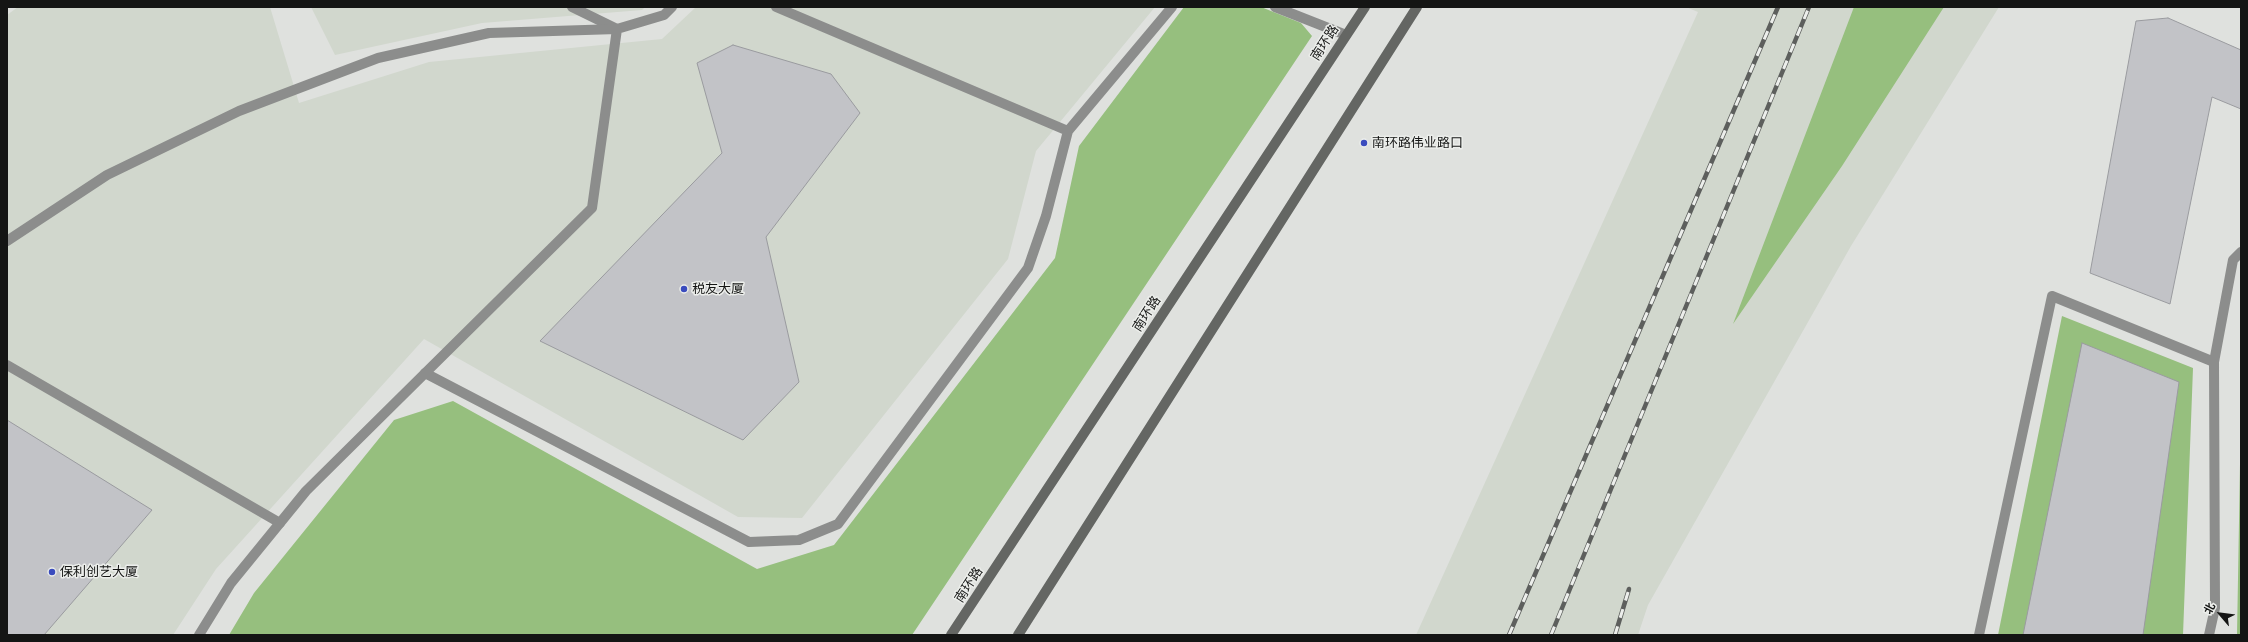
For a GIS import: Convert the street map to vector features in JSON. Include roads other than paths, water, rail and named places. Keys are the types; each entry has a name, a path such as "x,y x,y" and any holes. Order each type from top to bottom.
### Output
{"main road":[{"name":"南环路","path":"951,635 1364,7"},
{"path":"1018,635 1417,7"}],"street":[{"path":"572,7 617,29"},
{"path":"7,241 107,175 239,110 378,58 489,33 617,29 664,14 672,7"},
{"path":"776,7 1068,131"},
{"path":"425,373 749,542 799,540 838,524 1028,268 1046,216 1068,131 1172,7"},
{"path":"1275,7 1346,35"},
{"path":"198,635 231,583 306,491 592,208 617,29"},
{"path":"2210,635 2215,608 2214,362 2233,260 2241,252"},
{"path":"1979,635 2052,296 2214,362"},
{"path":"7,365 280,523"}],"railway":[{"path":"1509,635 1778,7"},
{"path":"1551,635 1809,7"},
{"path":"1615,635 1629,589"}],"place":[{"name":"南环路伟业路口","path":"1364,143"},
{"name":"税友大厦","path":"684,289"},
{"name":"保利创艺大厦","path":"52,572"}]}
